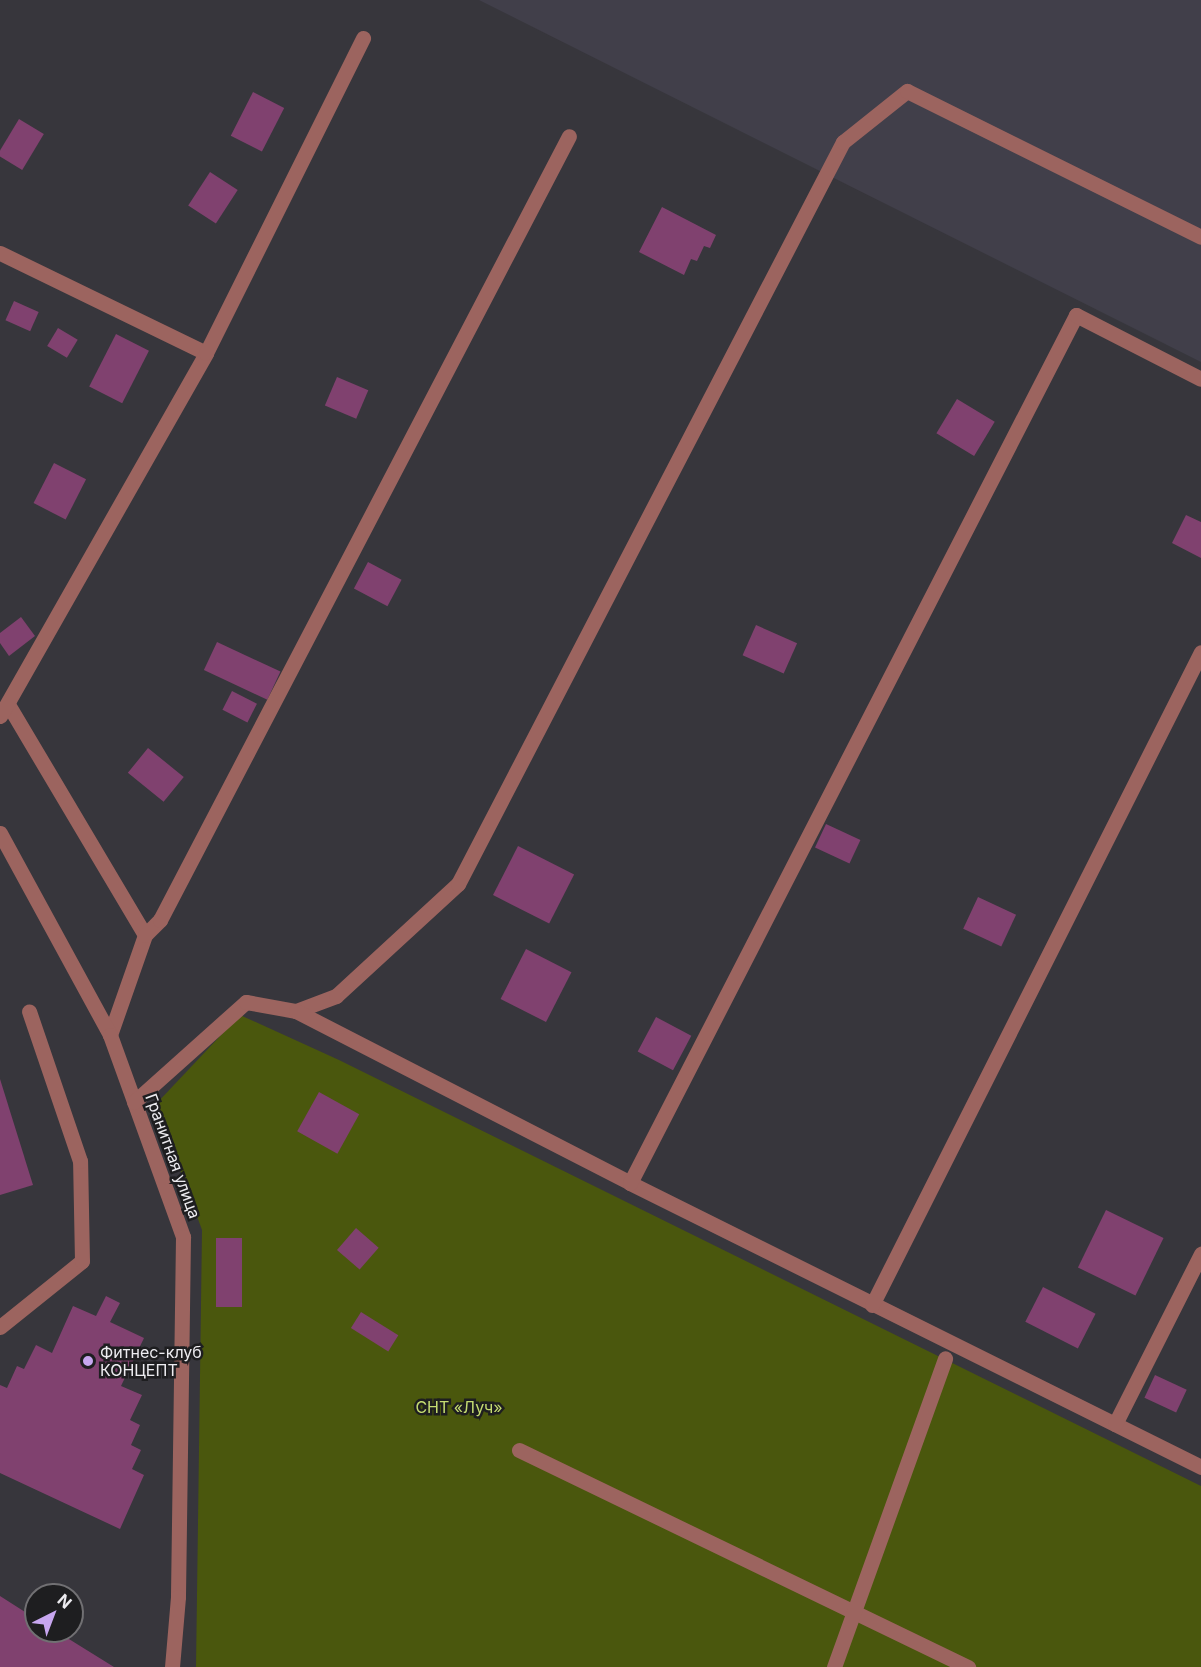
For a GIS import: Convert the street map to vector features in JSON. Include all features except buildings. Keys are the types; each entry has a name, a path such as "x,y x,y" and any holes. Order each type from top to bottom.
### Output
{"street":[{"path":"145,935 4,711 206,353 363,38"},
{"path":"296,1011 336,996 458,884 843,142 907,91 1201,237"},
{"path":"110,1035 145,935 160,920 569,135"},
{"path":"0,253 206,353"},
{"path":"630,1184 1076,315 1201,379"},
{"path":"872,1305 1201,652"},
{"name":"Гранитная улица","path":"0,833 110,1035 183,1237 178,1597 172,1667"},
{"path":"134,1102 246,1002 296,1011 630,1184 1201,1467"},
{"path":"0,1327 82,1261 80,1161 29,1011"},
{"path":"1115,1424 1201,1254"},
{"path":"834,1667 945,1358"},
{"path":"519,1450 854,1609 968,1667"}],"shaded area":[{"path":"479,0 1201,0 1201,362"}],"green space":[{"name":"СНТ «Луч»","path":"240,1015 339,1060 1201,1486 1201,1667 196,1667 202,1230 156,1104"}],"place":[{"name":"Фитнес-клуб КОНЦЕПТ","path":"88,1361"}]}
